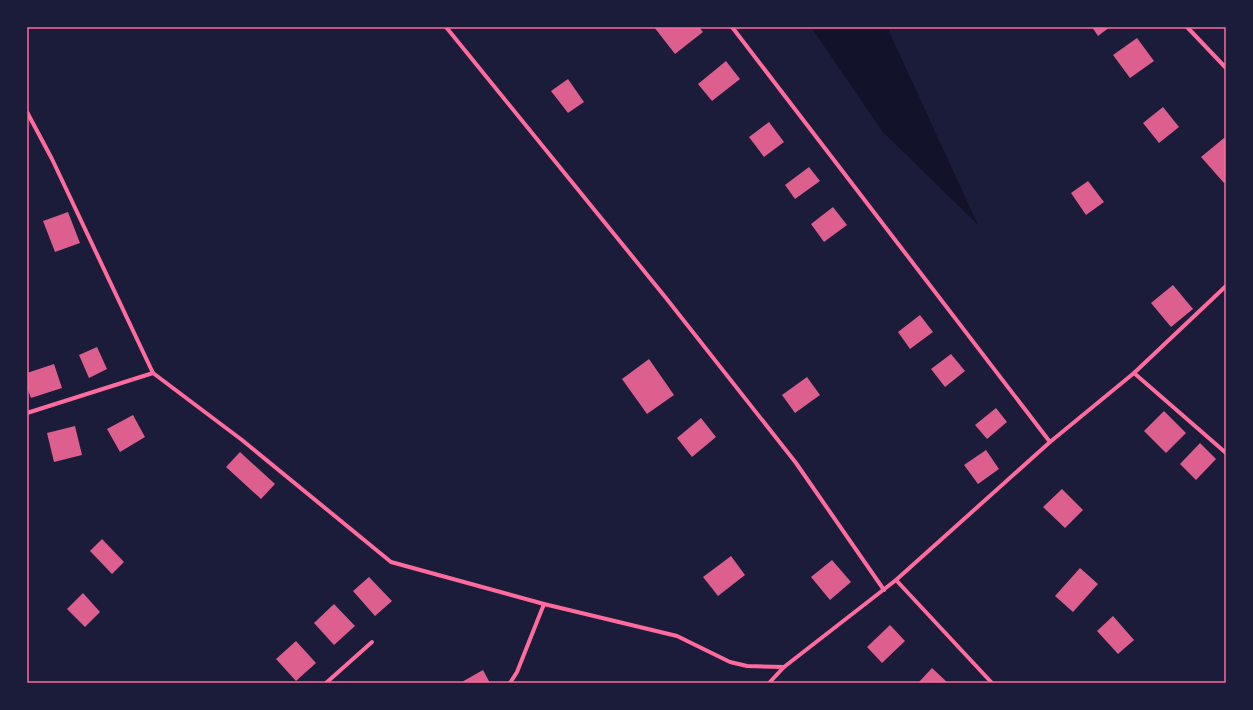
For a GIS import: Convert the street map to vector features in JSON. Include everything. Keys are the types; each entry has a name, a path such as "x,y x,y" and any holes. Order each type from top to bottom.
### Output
{"street":[{"path":"446,27 666,298 796,463 884,590"},
{"path":"732,27 1050,442"},
{"path":"1187,27 1226,68"},
{"path":"27,112 52,159 153,373 242,440 391,562 544,604 677,636 736,663 747,666 784,666"},
{"path":"769,683 784,666 896,580 1050,442 1134,373 1226,286"},
{"path":"27,413 153,373"},
{"path":"1134,373 1226,453"},
{"path":"896,580 992,683"},
{"path":"510,683 517,672 544,604"},
{"path":"326,683 372,642"}],"shaded area":[{"path":"811,27 887,27 978,225 882,131"}],"building":[{"path":"654,27 699,27 703,32 675,54"},
{"path":"1092,27 1110,27 1098,36"},
{"path":"1137,38 1154,61 1130,78 1113,55"},
{"path":"726,61 740,79 712,101 698,84"},
{"path":"568,79 584,102 568,113 551,91"},
{"path":"1163,107 1179,127 1159,143 1143,123"},
{"path":"769,122 784,142 764,157 749,137"},
{"path":"1224,138 1226,141 1226,181 1224,183 1201,157"},
{"path":"809,167 820,181 795,199 785,185"},
{"path":"1088,181 1104,202 1086,215 1071,193"},
{"path":"833,207 847,225 824,242 811,224"},
{"path":"68,212 80,243 55,252 43,221"},
{"path":"1173,285 1193,309 1171,327 1151,303"},
{"path":"920,315 933,332 910,349 898,332"},
{"path":"97,347 107,369 89,378 79,355"},
{"path":"951,354 965,371 945,387 931,369"},
{"path":"649,359 674,395 647,414 622,379"},
{"path":"54,364 62,388 31,398 27,387 27,373"},
{"path":"807,377 820,395 795,413 782,395"},
{"path":"996,408 1007,422 987,439 975,425"},
{"path":"1164,411 1186,433 1166,453 1144,431"},
{"path":"133,415 145,437 120,452 107,429"},
{"path":"701,418 716,437 692,457 677,438"},
{"path":"75,426 82,455 54,462 47,433"},
{"path":"1200,443 1216,459 1196,480 1180,464"},
{"path":"986,450 999,469 978,484 964,465"},
{"path":"240,452 275,484 261,499 226,467"},
{"path":"1062,489 1083,510 1065,528 1043,507"},
{"path":"102,539 124,562 112,574 90,551"},
{"path":"731,556 745,575 718,596 703,577"},
{"path":"832,560 851,582 830,600 811,577"},
{"path":"1080,568 1098,584 1073,612 1055,596"},
{"path":"369,577 392,601 375,616 353,591"},
{"path":"83,593 100,612 85,627 67,609"},
{"path":"334,604 355,626 334,645 314,623"},
{"path":"1113,616 1134,640 1118,654 1097,631"},
{"path":"890,625 905,641 882,663 867,647"},
{"path":"296,641 316,663 296,681 276,659"},
{"path":"932,668 948,683 918,683"},
{"path":"483,670 490,683 460,683"}]}
